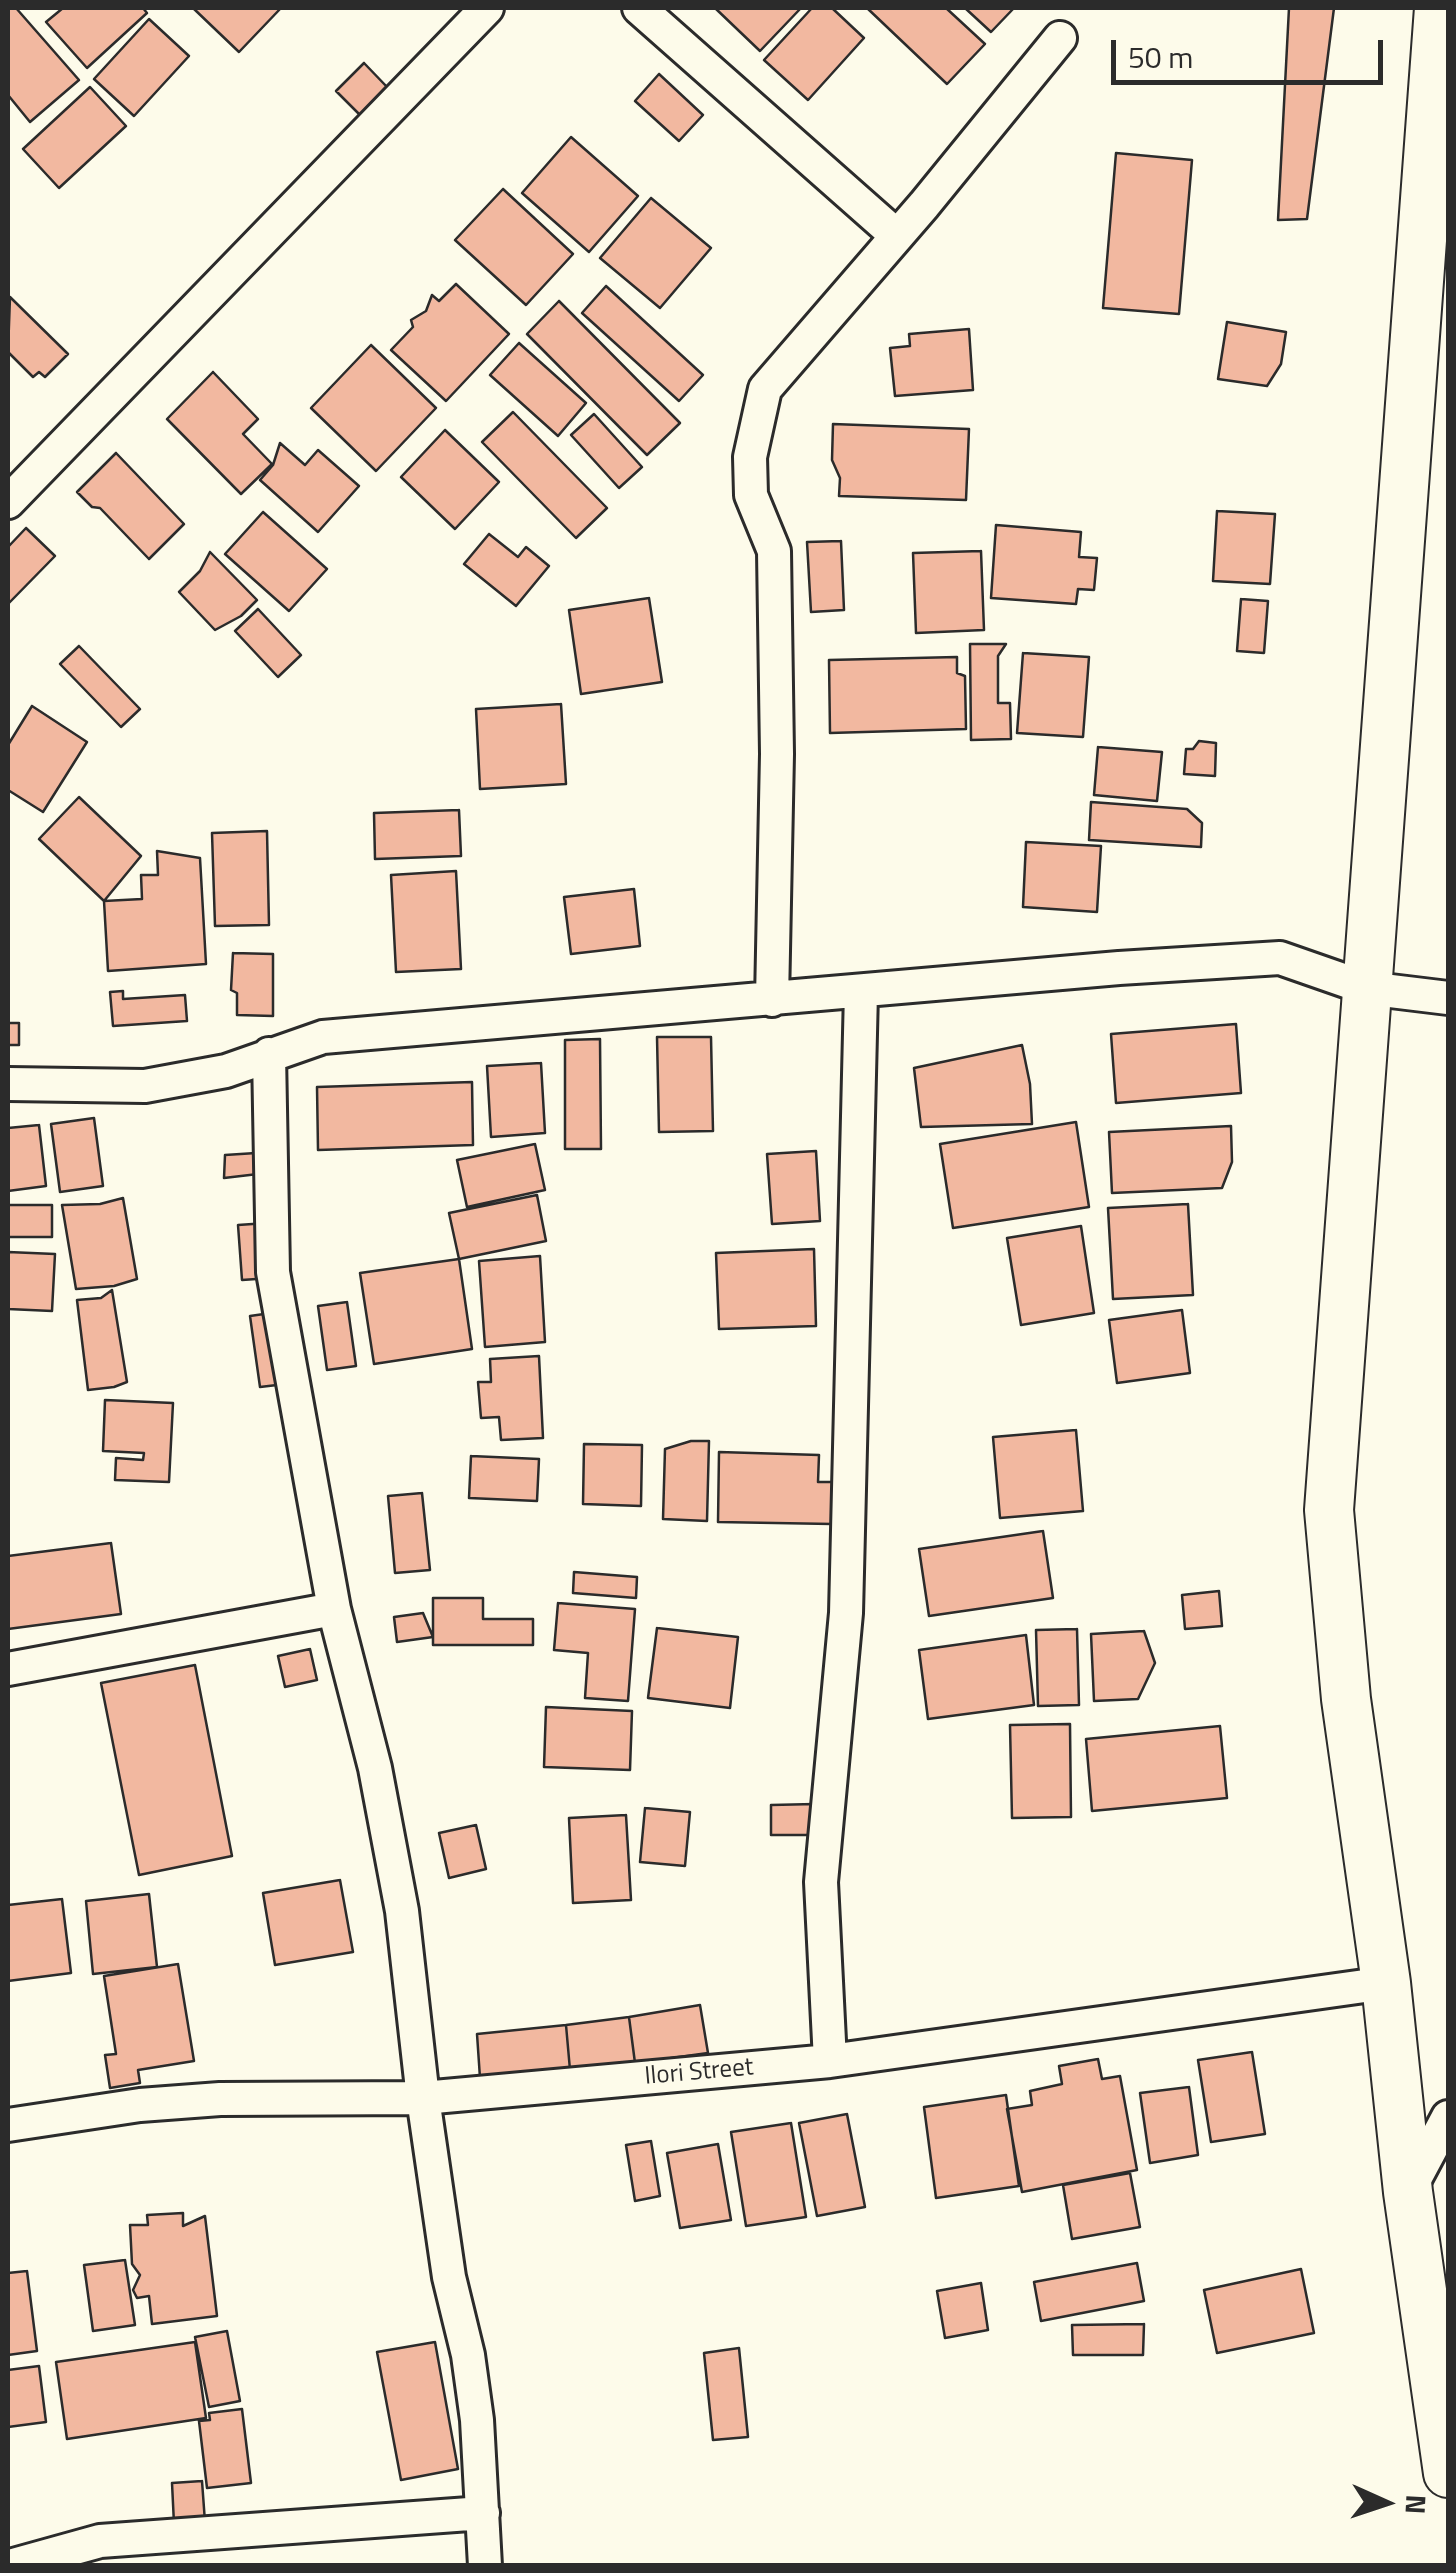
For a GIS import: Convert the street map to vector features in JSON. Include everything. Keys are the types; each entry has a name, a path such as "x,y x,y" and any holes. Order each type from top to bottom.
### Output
{"main road":[{"path":"1439,8 1441,99 1366,988 1328,1510 1346,1698 1448,2473"}],"street":[{"path":"8,502 488,8"},
{"path":"639,8 898,236"},
{"path":"772,1000 777,754 774,551 751,495 750,457 765,388 898,236 1060,38"},
{"path":"8,1084 145,1086 226,1071 323,1037 1120,968 1280,958 1366,988 1448,998"},
{"path":"830,2062 822,1882 846,1613 861,992"},
{"path":"269,1054 273,1272 334,1609 376,1768 402,1911 422,2098 449,2277 470,2371 486,2566"},
{"path":"8,1668 334,1609"},
{"name":"Ilori Street","path":"8,2125 220,2099 422,2098 830,2062 1386,1983"},
{"path":"1408,2192 1448,2116"},
{"path":"10,2566 100,2542 483,2513"}],"building":[{"path":"8,8 16,8 79,80 30,122 8,95"},
{"path":"63,8 143,8 147,13 87,68 46,22"},
{"path":"193,8 281,8 239,52"},
{"path":"715,8 801,8 760,51"},
{"path":"812,8 832,8 864,38 808,100 764,60"},
{"path":"867,8 946,8 985,44 947,84"},
{"path":"965,8 1014,8 991,32"},
{"path":"1289,8 1334,8 1307,219 1278,220"},
{"path":"149,19 189,56 134,116 94,79"},
{"path":"364,63 388,88 360,115 336,91"},
{"path":"659,74 703,115 679,141 635,101"},
{"path":"90,87 126,126 59,188 23,149"},
{"path":"571,137 638,196 589,252 522,193"},
{"path":"1116,153 1192,160 1179,314 1103,308"},
{"path":"503,189 573,254 526,305 455,240"},
{"path":"651,198 711,248 660,308 600,258"},
{"path":"456,284 509,334 446,401 391,350 413,327 411,320 426,311 432,295 439,301"},
{"path":"606,286 703,375 679,401 582,313"},
{"path":"10,297 68,354 45,377 39,372 33,377 8,352"},
{"path":"559,301 680,423 647,455 527,334"},
{"path":"1227,322 1286,332 1281,364 1267,386 1218,379"},
{"path":"969,329 973,390 895,396 890,348 910,346 909,334"},
{"path":"519,343 586,403 558,436 490,375"},
{"path":"371,345 436,408 376,471 311,408"},
{"path":"213,372 258,419 243,434 272,464 241,494 167,419"},
{"path":"513,412 607,508 576,538 482,442"},
{"path":"594,414 642,467 619,488 571,435"},
{"path":"833,424 969,429 966,500 839,496 840,478 832,460"},
{"path":"445,430 499,482 455,529 401,477"},
{"path":"280,443 305,465 318,450 359,486 318,532 260,480 273,465"},
{"path":"116,453 184,524 149,559 100,508 92,507 77,492"},
{"path":"1217,511 1275,514 1270,584 1213,581"},
{"path":"263,512 327,569 289,611 225,554"},
{"path":"996,525 1081,532 1079,557 1097,558 1094,590 1078,589 1076,604 991,598"},
{"path":"26,528 55,556 8,604 8,547"},
{"path":"489,534 518,557 526,547 549,566 516,606 464,564"},
{"path":"841,541 844,610 811,612 807,542"},
{"path":"981,551 984,630 916,633 913,553"},
{"path":"210,552 257,600 241,616 215,630 179,592 200,571"},
{"path":"649,598 662,682 581,694 569,610"},
{"path":"1241,599 1268,601 1264,653 1237,651"},
{"path":"258,609 301,655 278,677 235,631"},
{"path":"970,644 1006,644 998,656 998,703 1010,703 1011,739 971,740"},
{"path":"79,646 140,709 121,727 60,664"},
{"path":"1023,653 1089,657 1083,737 1017,733"},
{"path":"957,657 957,673 965,676 966,729 830,733 829,660"},
{"path":"561,704 566,784 480,789 476,709"},
{"path":"32,706 87,742 43,812 8,790 8,745"},
{"path":"1199,741 1216,743 1215,776 1184,774 1186,749 1193,749"},
{"path":"1098,747 1162,752 1157,801 1094,795"},
{"path":"79,797 141,856 104,901 39,839"},
{"path":"1091,802 1187,809 1202,823 1201,847 1089,840"},
{"path":"459,810 461,856 375,859 374,813"},
{"path":"267,831 269,925 215,926 212,833"},
{"path":"1026,842 1101,846 1097,912 1023,907"},
{"path":"157,851 200,858 206,964 108,971 104,901 142,899 141,875 158,875"},
{"path":"456,871 461,969 396,972 391,875"},
{"path":"634,889 640,946 571,954 564,897"},
{"path":"233,953 273,954 273,1016 237,1015 237,993 231,990"},
{"path":"123,991 123,999 185,995 187,1021 113,1026 110,992"},
{"path":"8,1023 19,1023 19,1045 8,1045"},
{"path":"1236,1024 1241,1093 1116,1103 1111,1034"},
{"path":"657,1037 711,1037 713,1131 659,1132"},
{"path":"600,1039 601,1149 565,1149 565,1040"},
{"path":"1022,1045 1030,1084 1032,1124 921,1127 914,1068"},
{"path":"541,1063 545,1133 491,1137 487,1066"},
{"path":"472,1082 473,1145 318,1150 317,1087"},
{"path":"94,1118 103,1186 60,1192 51,1124"},
{"path":"1076,1122 1089,1207 953,1228 940,1144"},
{"path":"39,1125 46,1186 8,1191 8,1128"},
{"path":"1231,1126 1232,1162 1222,1188 1112,1193 1109,1132"},
{"path":"535,1144 545,1190 467,1207 457,1160"},
{"path":"816,1151 820,1221 772,1224 767,1154"},
{"path":"256,1153 258,1174 224,1178 225,1155"},
{"path":"537,1195 546,1241 459,1259 449,1213"},
{"path":"123,1198 137,1279 114,1286 76,1289 62,1205 100,1204"},
{"path":"1188,1204 1193,1295 1113,1299 1108,1208"},
{"path":"8,1205 52,1205 52,1237 8,1237"},
{"path":"267,1223 271,1278 242,1280 238,1225"},
{"path":"1081,1226 1094,1313 1021,1325 1007,1238"},
{"path":"814,1249 816,1326 719,1329 716,1253"},
{"path":"8,1252 55,1254 52,1311 8,1309"},
{"path":"540,1256 545,1342 485,1347 479,1261"},
{"path":"459,1259 472,1349 374,1364 360,1273"},
{"path":"112,1290 127,1382 88,1390 77,1300 101,1298"},
{"path":"347,1302 356,1366 327,1370 318,1306"},
{"path":"1182,1310 1190,1373 1117,1383 1109,1320"},
{"path":"278,1312 277,1385 260,1387 250,1316"},
{"path":"539,1356 543,1438 501,1440 499,1417 481,1418 478,1382 491,1382 490,1359"},
{"path":"105,1400 173,1403 169,1482 115,1480 116,1458 143,1460 144,1453 103,1451"},
{"path":"1076,1430 1083,1511 1000,1518 993,1437"},
{"path":"691,1441 709,1441 707,1521 663,1519 665,1449"},
{"path":"584,1444 642,1445 641,1506 583,1504"},
{"path":"719,1452 819,1455 818,1482 833,1482 832,1524 718,1522"},
{"path":"471,1456 539,1459 537,1501 469,1498"},
{"path":"422,1493 430,1570 395,1573 388,1496"},
{"path":"1043,1531 1053,1598 929,1616 919,1549"},
{"path":"111,1543 121,1614 8,1629 8,1556"},
{"path":"574,1572 637,1577 636,1598 573,1593"},
{"path":"1219,1591 1222,1626 1185,1629 1182,1595"},
{"path":"433,1598 483,1598 483,1619 533,1619 533,1645 433,1645"},
{"path":"558,1603 635,1609 628,1701 585,1698 588,1653 554,1650"},
{"path":"423,1613 433,1637 397,1642 394,1617"},
{"path":"657,1628 738,1637 730,1708 648,1698"},
{"path":"1077,1629 1079,1705 1038,1706 1036,1630"},
{"path":"1144,1631 1155,1663 1138,1699 1094,1701 1091,1634"},
{"path":"1026,1635 1034,1705 928,1719 919,1650"},
{"path":"310,1649 317,1680 285,1687 278,1656"},
{"path":"195,1665 232,1856 139,1875 101,1683"},
{"path":"546,1707 632,1711 630,1770 544,1767"},
{"path":"1070,1724 1071,1817 1012,1818 1010,1725"},
{"path":"1220,1726 1227,1798 1092,1811 1086,1739"},
{"path":"815,1804 815,1835 771,1835 771,1805"},
{"path":"645,1808 690,1812 685,1866 640,1862"},
{"path":"626,1815 631,1900 573,1903 569,1818"},
{"path":"476,1825 486,1869 449,1878 439,1833"},
{"path":"340,1880 353,1952 275,1965 263,1893"},
{"path":"149,1894 157,1967 93,1974 86,1901"},
{"path":"62,1899 71,1973 8,1981 8,1905"},
{"path":"178,1964 194,2061 138,2070 140,2083 110,2088 105,2055 116,2054 104,1976"},
{"path":"700,2005 708,2053 635,2063 629,2017"},
{"path":"629,2017 635,2063 570,2070 566,2025"},
{"path":"566,2025 570,2070 480,2078 477,2034"},
{"path":"1252,2052 1265,2134 1211,2142 1198,2060"},
{"path":"1098,2059 1102,2079 1120,2076 1137,2170 1022,2192 1007,2109 1032,2105 1030,2091 1062,2084 1059,2066"},
{"path":"1189,2087 1198,2155 1150,2163 1140,2093"},
{"path":"1006,2095 1019,2186 936,2198 924,2107"},
{"path":"847,2114 865,2207 817,2216 799,2123"},
{"path":"791,2123 806,2217 746,2226 731,2132"},
{"path":"651,2141 660,2196 635,2201 626,2145"},
{"path":"718,2144 731,2220 680,2228 667,2153"},
{"path":"1130,2173 1140,2227 1072,2239 1063,2185"},
{"path":"183,2213 183,2226 205,2216 217,2316 152,2324 149,2296 137,2298 133,2290 140,2275 132,2264 130,2225 148,2225 147,2215"},
{"path":"125,2260 135,2325 93,2331 84,2265"},
{"path":"1137,2263 1144,2301 1041,2321 1034,2282"},
{"path":"1301,2269 1314,2333 1217,2353 1204,2290"},
{"path":"27,2271 37,2351 8,2355 8,2273"},
{"path":"981,2283 988,2330 945,2338 937,2291"},
{"path":"1144,2324 1143,2355 1073,2355 1072,2325"},
{"path":"227,2331 240,2401 209,2407 195,2337"},
{"path":"195,2342 206,2418 67,2439 56,2362"},
{"path":"435,2342 458,2469 401,2480 377,2352"},
{"path":"739,2348 748,2437 713,2440 704,2353"},
{"path":"39,2366 46,2422 8,2427 8,2370"},
{"path":"242,2409 251,2483 207,2488 199,2421 210,2420 209,2413"},
{"path":"202,2481 205,2522 174,2524 172,2483"}]}
